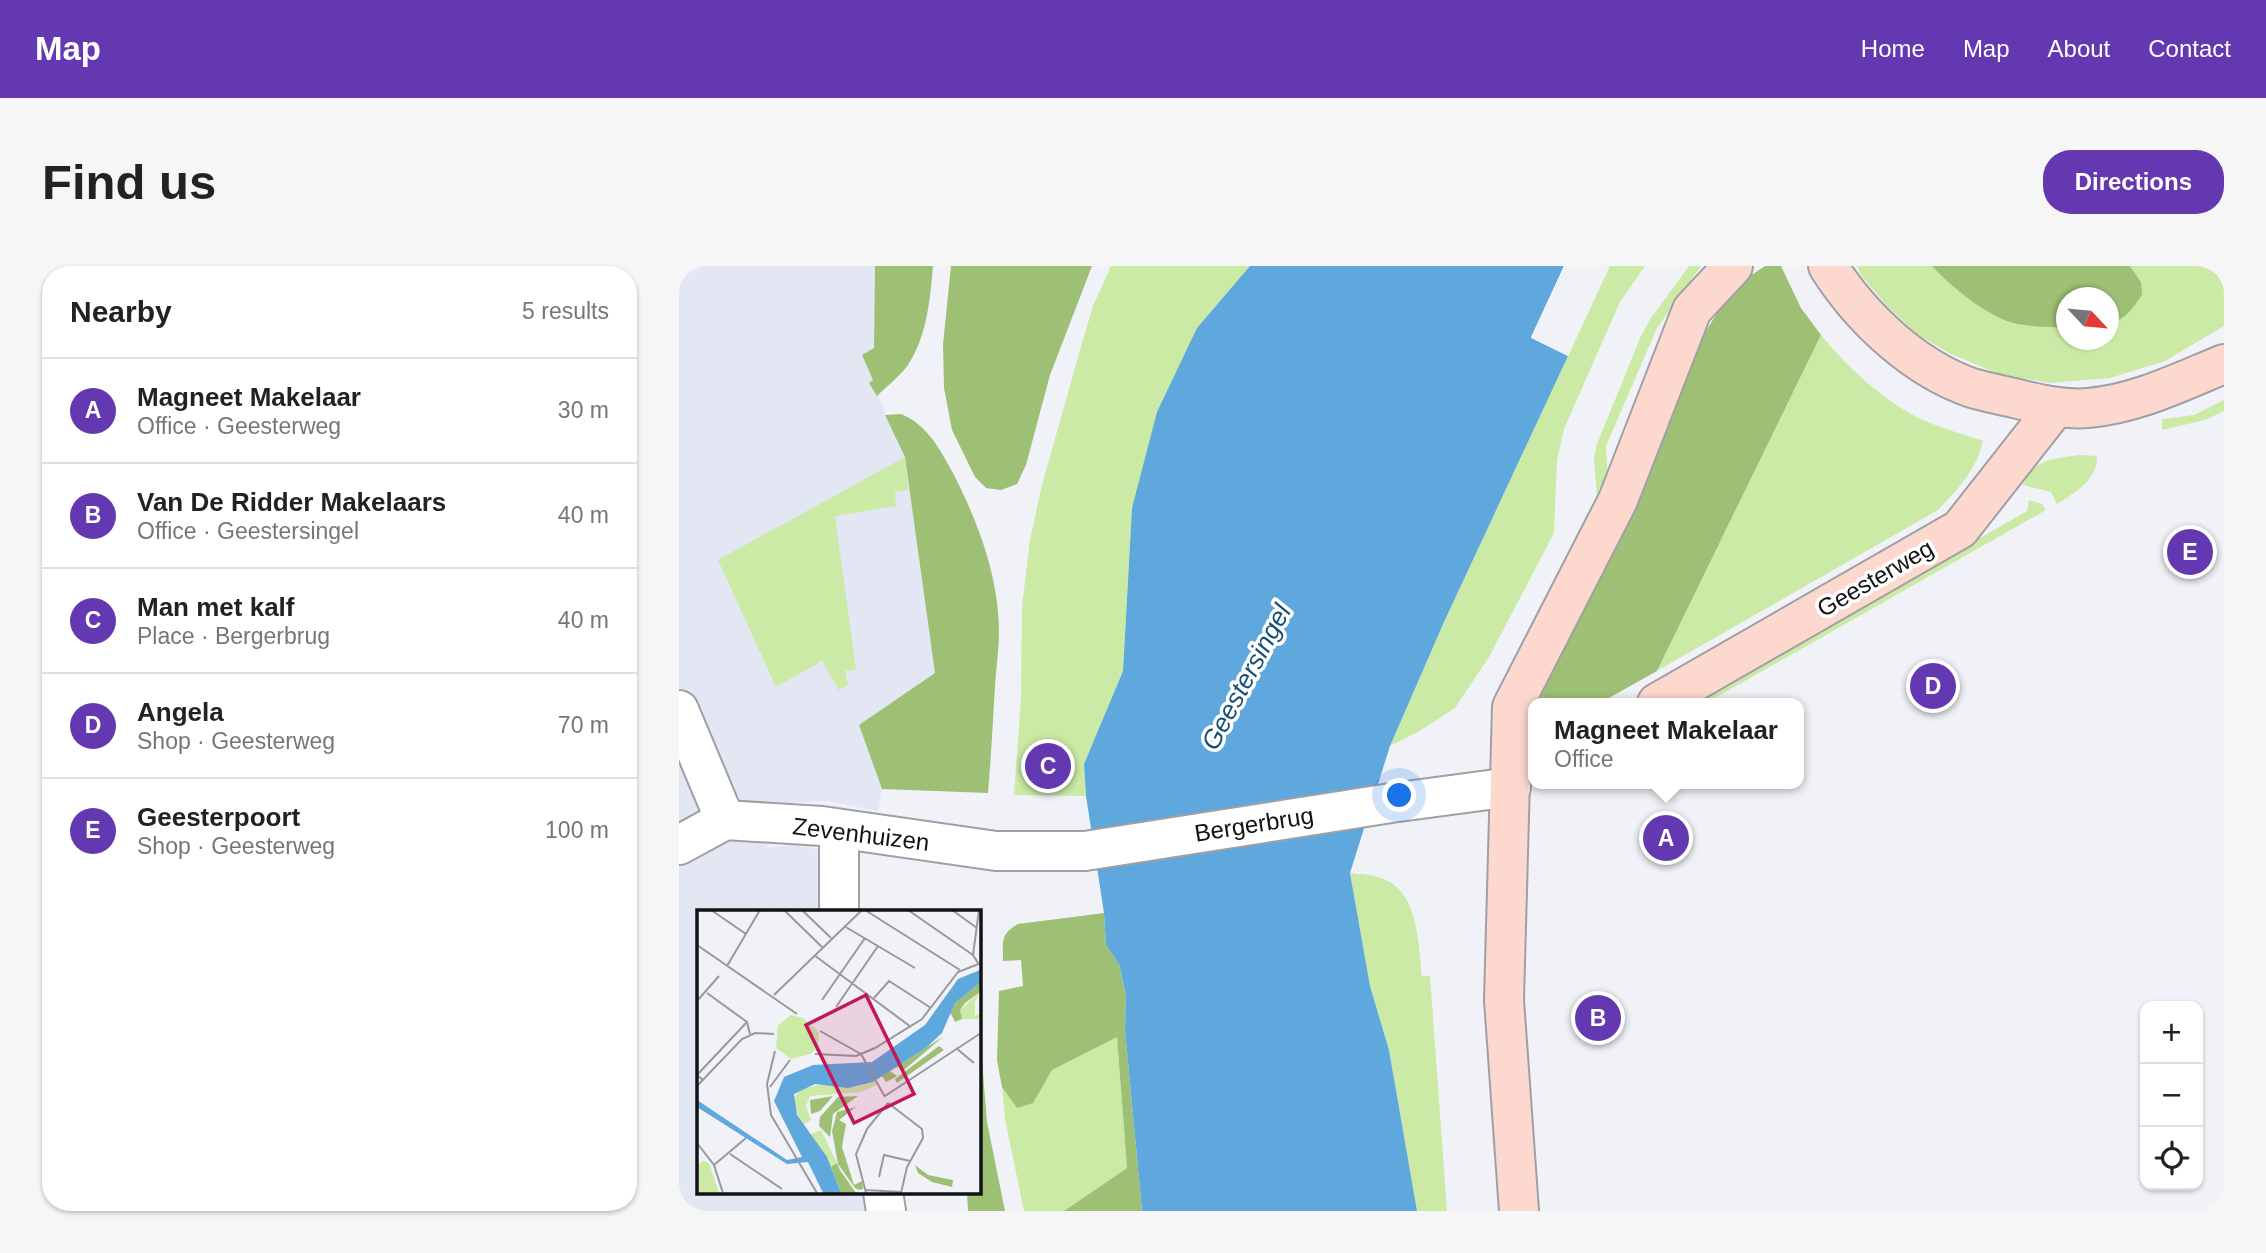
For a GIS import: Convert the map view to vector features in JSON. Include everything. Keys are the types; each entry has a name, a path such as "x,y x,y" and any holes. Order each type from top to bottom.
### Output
{"main road":[{"path":"1519,1211 1504,1000 1522,780 1512,707 1618,500 1692,310 1733,266"},
{"path":"1828,266 1844,291 1894,341 1931,369 1972,388 2055,408 2088,408 2146,396 2224,364"},
{"name":"Geesterweg","path":"1666,698 1960,529 2055,408"}],"street":[{"path":"679,710 725,820 679,845"},
{"name":"Bergerbrug","path":"996,852 1085,851 1522,780"},
{"name":"Zevenhuizen","path":"725,820 822,826 996,852"},
{"path":"839,829 839,910"}],"shaded area":[{"path":"679,266 875,266 874,380 885,415 908,457 935,673 859,725 882,789 878,811 826,801 758,805 768,848 791,845 814,848 829,855 856,910 697,910 697,1194 867,1194 869,1211 679,1211"}],"green space":[{"path":"875,266 933,266 929,305 920,342 908,365 877,396 869,383 873,380 862,355 874,348"},
{"path":"951,266 1092,266 1050,375 1026,465 1017,484 1001,490 986,488 975,477 952,430 944,388 943,344"},
{"path":"1111,266 1250,266 1197,328 1132,508 1123,671 1084,764 1086,796 1014,795 1021,699 1022,606 1030,540 1042,485 1093,306"},
{"path":"1610,266 1645,266 1620,302 1564,429 1557,460 1554,533 1489,657 1455,708 1390,746 1444,622"},
{"path":"1689,266 1701,266 1657,328 1606,446 1608,484 1602,498 1597,499 1594,458 1597,444 1641,336"},
{"path":"1765,266 1781,266 1801,308 1821,335 1657,671 1609,698 1535,698 1585,609 1623,529 1706,331 1728,295"},
{"path":"1857,266 1932,266 1971,301 2006,321 2056,327 2056,350 2119,350 2119,319 2141,282 2130,266 2224,266 2224,326 2165,361 2110,378 2050,383 1999,374 1951,354 1917,334 1887,306 1861,275"},
{"path":"1932,266 2130,266 2141,282 2142,295 2132,309 2119,319 2119,287 2056,287 2056,327 2006,321 1983,309"},
{"path":"1821,335 1863,379 1898,406 1928,422 1983,441 1976,461 1959,487 1938,510 1657,671"},
{"path":"2224,400 2224,411 2205,420 2162,430 2162,419 2194,415"},
{"path":"901,414 926,431 953,473 971,511 991,570 999,632 988,793 882,789 859,725 935,673 905,457 885,415"},
{"path":"2079,455 2097,456 2094,472 2084,484 2057,504 2051,492 2023,485 2027,476 2039,465 2053,459"},
{"path":"905,457 908,490 895,492 896,506 835,516 856,670 845,671 848,685 839,690 822,661 776,687 718,560"},
{"path":"2029,500 2042,504 2046,510 1715,698 1701,698 2027,511"},
{"path":"1528,716 1528,741 1520,738"},
{"path":"1350,873 1374,876 1391,883 1409,904 1414,918 1422,976 1430,976 1447,1211 1417,1211 1389,1050 1370,986"},
{"path":"1104,913 1106,945 1119,964 1126,995 1125,1030 1142,1211 1064,1211 1127,1168 1117,1037 1052,1070 1033,1103 1017,1108 1002,1087 997,1060 999,991 1023,986 1021,960 1003,961 1003,944 1008,931 1018,924"},
{"path":"1117,1036 1127,1168 1064,1211 1024,1211 1005,1119 1002,1087 1017,1108 1032,1103 1052,1070"},
{"path":"982,1060 987,1122 1005,1211 968,1211 967,1194 980,1194"}],"water":[{"name":"Geestersingel","path":"1250,266 1564,266 1531,337 1568,356 1444,622 1390,746 1350,873 1370,986 1389,1050 1417,1211 1142,1211 1125,1030 1126,995 1119,964 1106,945 1084,764 1123,671 1132,508 1157,412 1197,328"}],"pier":[{"path":"1564,266 1567,267 1535,336 1570,352 1568,356 1531,338"}],"place":[{"name":"Geesterpoort","path":"2190,552"},
{"name":"Angela","path":"1933,686"},
{"name":"Man met kalf","path":"1048,766"},
{"name":"Magneet Makelaar","path":"1666,838"},
{"name":"Van De Ridder Makelaars","path":"1598,1018"}]}
